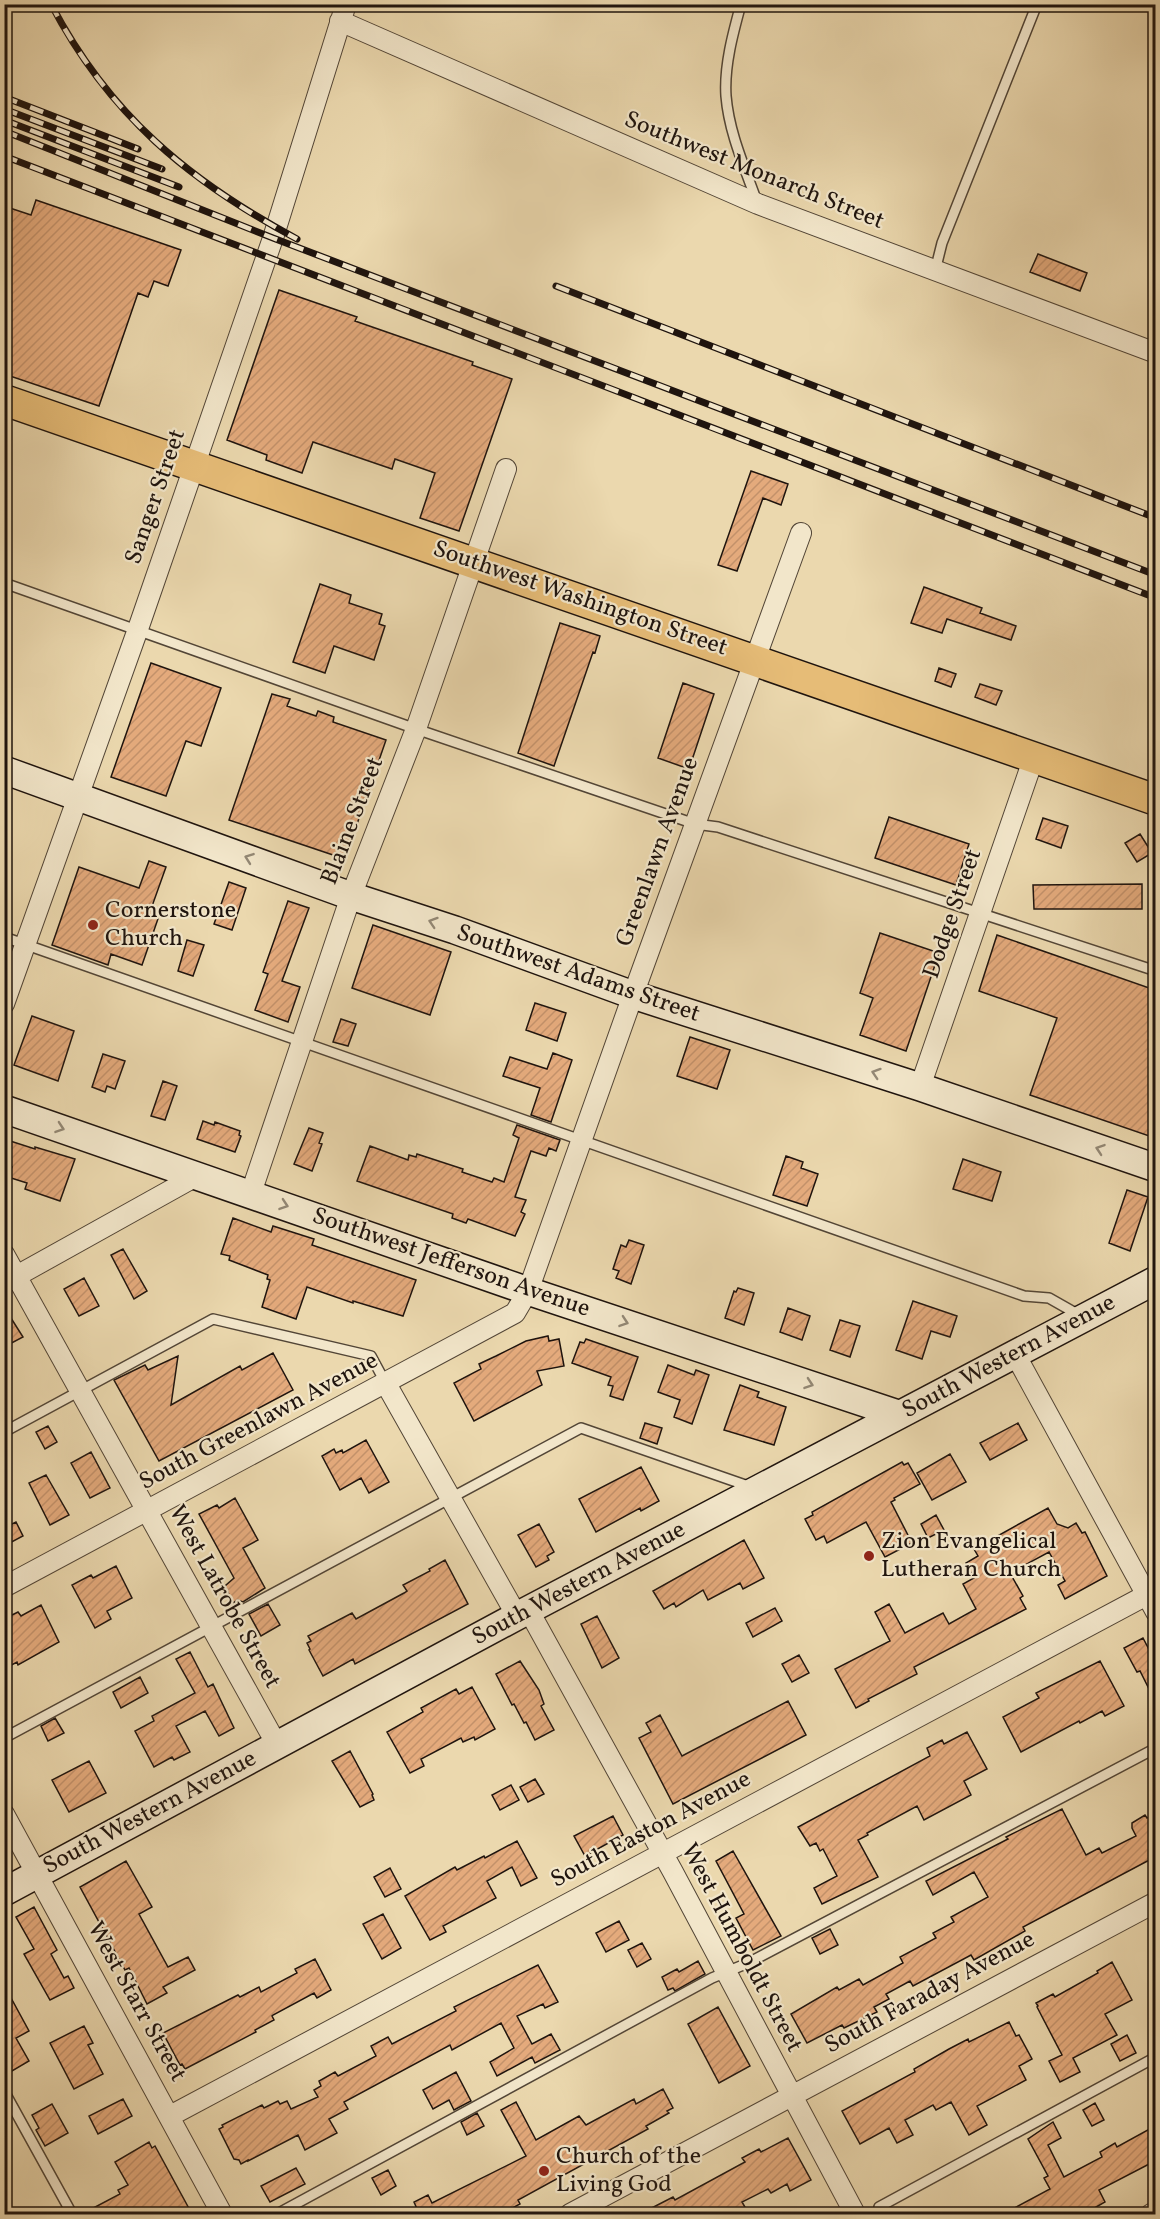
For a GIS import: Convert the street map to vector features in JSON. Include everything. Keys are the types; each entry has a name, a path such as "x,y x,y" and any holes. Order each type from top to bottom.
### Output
{"main road":[{"name":"Southwest Washington Street","path":"4,400 1155,800"},
{"name":"Southwest Adams Street","path":"4,770 633,995 920,1087 1155,1168"},
{"name":"Southwest Jefferson Avenue","path":"4,1108 528,1291 898,1414"},
{"name":"South Western Avenue","path":"4,1892 898,1414 1155,1280"}],"street":[{"name":"Southwest Monarch Street","path":"343,13 758,204 1155,353"},
{"name":"Sanger Street","path":"4,1004 138,629 273,238 343,13"},
{"name":"Blaine Street","path":"251,1193 351,896 416,729 506,469"},
{"name":"Greenlawn Avenue","path":"528,1291 801,533"},
{"name":"Dodge Street","path":"920,1087 1034,758"},
{"path":"11,1279 198,1175"},
{"name":"West Latrobe Street","path":"4,1254 11,1279 81,1391 277,1745"},
{"name":"South Greenlawn Avenue","path":"4,1587 515,1313 528,1291"},
{"path":"1015,1354 1152,1599"},
{"name":"West Humboldt Street","path":"385,1383 450,1498 523,1614 661,1853 855,2214"},
{"name":"South Easton Avenue","path":"170,2116 661,1853 1152,1599"},
{"name":"West Starr Street","path":"4,1814 222,2214"},
{"name":"South Faraday Avenue","path":"570,2214 1155,1902"},
{"path":"1151,2214 1155,2212"}],"lane":[{"path":"741,4 730,53 726,95 733,135 758,204"},
{"path":"936,271 942,243 1037,4"},
{"path":"4,583 416,729 695,824 718,827 1155,970"},
{"path":"4,937 1024,1296 1049,1298 1083,1318"},
{"path":"4,1432 213,1319 371,1356 385,1383"},
{"path":"4,1738 581,1428 757,1489"},
{"path":"277,2214 681,1994 748,1963 1155,1748"},
{"path":"879,2207 1155,2057"},
{"path":"4,2091 72,2214"}],"building":[{"path":"36,200 181,250 168,286 154,281 148,297 138,293 99,406 4,374 4,206 31,215"},
{"path":"1038,254 1087,273 1080,291 1030,272"},
{"path":"279,290 357,317 355,321 473,362 472,365 512,379 459,531 420,518 435,473 395,459 392,469 313,442 302,473 266,460 267,455 227,440"},
{"path":"751,471 788,484 781,505 763,498 737,571 718,565"},
{"path":"320,584 351,595 349,603 382,614 379,624 385,626 374,660 334,646 325,673 293,662"},
{"path":"924,587 982,608 980,613 1016,626 1011,640 947,619 942,633 911,623"},
{"path":"560,623 600,636 554,766 518,753"},
{"path":"151,663 221,688 201,746 186,741 166,796 111,777"},
{"path":"939,668 956,674 951,687 935,681"},
{"path":"683,683 714,694 689,769 658,758"},
{"path":"980,684 1002,691 996,705 975,697"},
{"path":"272,694 290,699 287,706 316,716 318,711 334,717 333,722 386,740 345,859 229,820"},
{"path":"889,817 969,844 956,885 875,858"},
{"path":"1043,818 1068,826 1061,848 1036,839"},
{"path":"1140,834 1152,853 1137,862 1125,843"},
{"path":"149,861 166,867 151,909 160,913 142,965 111,954 108,965 52,945 79,867 139,888"},
{"path":"229,882 246,888 232,930 214,924"},
{"path":"1142,884 1142,909 1034,909 1033,885"},
{"path":"288,901 309,908 282,981 300,987 288,1022 255,1010 268,974 263,972"},
{"path":"373,925 451,952 430,1015 352,988"},
{"path":"880,933 939,953 906,1051 860,1035 873,998 860,993"},
{"path":"997,935 1155,990 1155,1138 1030,1095 1057,1018 979,991"},
{"path":"187,940 204,945 193,976 178,971"},
{"path":"535,1003 566,1013 557,1041 526,1030"},
{"path":"32,1016 74,1031 58,1081 14,1065"},
{"path":"341,1019 356,1024 348,1046 333,1042"},
{"path":"690,1037 730,1050 717,1089 677,1076"},
{"path":"553,1053 572,1060 551,1122 531,1115 540,1088 503,1076 510,1057 547,1069"},
{"path":"103,1054 125,1061 115,1089 107,1086 105,1092 92,1087"},
{"path":"163,1081 177,1086 165,1120 151,1116"},
{"path":"203,1121 214,1125 215,1122 240,1131 241,1136 235,1152 197,1139"},
{"path":"517,1125 560,1140 556,1151 549,1148 546,1156 531,1151 515,1197 526,1200 521,1212 525,1214 515,1236 468,1219 466,1223 452,1218 453,1214 357,1181 370,1146 408,1160 409,1155 416,1157 417,1154 463,1169 462,1172 492,1182 494,1178 504,1182 519,1138 513,1135"},
{"path":"309,1128 323,1133 319,1143 322,1144 312,1171 294,1164"},
{"path":"4,1139 75,1159 60,1201 25,1189 27,1183 8,1177 12,1167 4,1164"},
{"path":"786,1156 803,1162 801,1168 818,1174 807,1206 773,1195"},
{"path":"963,1159 1001,1172 992,1201 953,1189"},
{"path":"1127,1190 1148,1197 1130,1251 1109,1243"},
{"path":"233,1218 271,1232 273,1226 314,1239 312,1245 416,1280 403,1316 353,1301 353,1303 307,1287 296,1319 262,1307 270,1280 267,1279 268,1275 229,1260 230,1256 221,1254"},
{"path":"629,1240 644,1245 631,1284 616,1278 619,1271 613,1269 621,1245 626,1247"},
{"path":"123,1249 147,1291 134,1299 111,1255"},
{"path":"84,1278 99,1306 79,1316 64,1289"},
{"path":"738,1288 754,1293 744,1325 725,1318 734,1291 736,1292"},
{"path":"913,1301 957,1316 950,1337 931,1331 922,1359 896,1350"},
{"path":"4,1307 23,1337 4,1347"},
{"path":"788,1308 810,1316 802,1340 780,1332"},
{"path":"840,1320 860,1326 850,1357 830,1350"},
{"path":"548,1336 549,1341 559,1339 564,1366 537,1371 542,1385 474,1421 454,1383 481,1369 479,1364 526,1341"},
{"path":"586,1339 638,1357 623,1400 610,1396 613,1386 608,1385 611,1377 572,1363 580,1342 584,1343"},
{"path":"273,1353 293,1390 159,1461 114,1380 145,1365 148,1370 178,1356 171,1405 240,1366 242,1370"},
{"path":"668,1365 694,1375 696,1370 709,1375 692,1424 674,1417 680,1400 658,1392"},
{"path":"740,1385 759,1392 757,1397 786,1407 774,1445 724,1430"},
{"path":"645,1423 662,1428 657,1444 640,1438"},
{"path":"1018,1423 1027,1440 990,1460 980,1443"},
{"path":"48,1426 57,1442 45,1449 36,1432"},
{"path":"366,1440 389,1482 369,1493 361,1478 340,1490 322,1456 334,1449 336,1453 342,1450 343,1453"},
{"path":"91,1452 110,1488 90,1498 71,1463"},
{"path":"950,1454 966,1482 932,1500 917,1473"},
{"path":"902,1462 904,1465 908,1463 920,1484 894,1498 895,1500 891,1502 912,1543 885,1557 866,1522 827,1543 824,1536 816,1540 805,1519 813,1515 812,1512"},
{"path":"641,1467 659,1501 641,1511 640,1508 596,1532 579,1499"},
{"path":"46,1475 69,1515 50,1525 29,1483"},
{"path":"235,1498 258,1540 243,1548 265,1588 243,1602 238,1600 233,1603 225,1586 234,1578 199,1514 217,1505 219,1508"},
{"path":"1048,1508 1057,1524 1068,1528 1076,1523 1082,1533 1085,1532 1107,1576 1065,1599 1058,1585 1065,1581 1049,1552 1010,1573 1023,1596 1020,1598 1026,1609 914,1667 917,1674 868,1699 869,1701 856,1708 835,1669 890,1641 875,1612 889,1604 905,1633 943,1613 949,1624 976,1609 963,1584 974,1578 966,1563 978,1556 974,1549"},
{"path":"936,1515 944,1530 928,1538 921,1524"},
{"path":"16,1522 23,1536 4,1546 4,1528"},
{"path":"539,1524 554,1552 547,1556 549,1560 536,1567 518,1535"},
{"path":"744,1540 764,1578 743,1589 740,1583 708,1600 703,1590 676,1607 674,1603 664,1609 653,1591"},
{"path":"445,1560 468,1604 355,1664 353,1659 323,1676 309,1650 307,1643 311,1641 308,1636 352,1613 356,1619 404,1593 407,1591 403,1585"},
{"path":"116,1566 132,1598 107,1611 111,1619 95,1628 72,1585 91,1575 93,1578"},
{"path":"268,1604 280,1625 261,1636 249,1614"},
{"path":"41,1605 59,1642 18,1665 17,1662 4,1669 4,1619 18,1612 21,1616"},
{"path":"775,1608 782,1621 753,1637 746,1623"},
{"path":"597,1616 619,1658 602,1668 581,1624"},
{"path":"1143,1638 1155,1661 1155,1701 1140,1671 1137,1672 1124,1648"},
{"path":"190,1652 208,1687 213,1684 234,1728 219,1736 205,1711 176,1726 190,1752 174,1760 172,1757 154,1767 135,1731 154,1721 152,1716 195,1693 176,1659"},
{"path":"799,1655 809,1673 792,1682 782,1664"},
{"path":"520,1661 539,1690 544,1704 541,1706 554,1730 535,1740 526,1722 524,1723 514,1704 512,1705 496,1674"},
{"path":"1100,1661 1124,1706 1105,1716 1102,1711 1080,1723 1079,1721 1021,1752 1003,1717 1039,1698 1036,1693"},
{"path":"140,1677 148,1693 121,1708 113,1692"},
{"path":"472,1687 495,1729 475,1740 474,1737 463,1742 461,1738 421,1759 424,1766 410,1773 387,1732 423,1712 421,1708 456,1689 459,1694"},
{"path":"788,1701 806,1735 673,1804 639,1738 651,1732 646,1723 660,1715 682,1756"},
{"path":"55,1718 64,1733 48,1741 41,1726"},
{"path":"967,1732 987,1769 964,1781 971,1795 924,1820 917,1806 867,1833 868,1835 858,1840 878,1877 822,1904 814,1888 837,1876 823,1849 820,1851 816,1843 810,1846 798,1827 930,1756 927,1748 942,1740 944,1744"},
{"path":"350,1751 373,1794 374,1800 360,1807 332,1761"},
{"path":"89,1761 106,1793 69,1812 52,1780"},
{"path":"535,1779 544,1794 528,1802 520,1787"},
{"path":"511,1785 519,1800 500,1810 492,1795"},
{"path":"1062,1809 1086,1855 1099,1848 1102,1853 1136,1836 1132,1823 1145,1815 1147,1818 1155,1814 1155,1857 1023,1927 1025,1931 974,1960 971,1955 913,1986 910,1981 886,1994 889,1999 874,2007 877,2012 844,2028 842,2025 807,2043 791,2014 837,1987 839,1990 859,1979 863,1985 903,1963 900,1957 936,1938 933,1933 954,1922 951,1917 988,1897 974,1872 933,1895 926,1881"},
{"path":"613,1816 623,1835 585,1856 574,1836"},
{"path":"517,1841 537,1878 521,1886 512,1867 487,1881 496,1898 443,1926 446,1932 430,1940 405,1896 455,1867 457,1870"},
{"path":"733,1851 781,1936 753,1950 736,1918 744,1914 716,1861"},
{"path":"126,1861 152,1907 139,1914 168,1967 188,1957 195,1970 163,1987 167,1993 147,2004 129,1968 125,1970 80,1887"},
{"path":"390,1868 401,1889 385,1897 374,1877"},
{"path":"34,1907 57,1950 51,1954 64,1978 68,1976 74,1988 50,2000 24,1954 34,1949 16,1917"},
{"path":"383,1914 401,1948 382,1959 363,1924"},
{"path":"619,1921 629,1940 606,1952 596,1933"},
{"path":"830,1929 838,1945 820,1954 812,1938"},
{"path":"642,1943 651,1959 637,1967 628,1950"},
{"path":"315,1959 331,1990 317,1998 314,1993 273,2015 274,2020 255,2030 256,2032 185,2069 182,2064 180,2065 163,2033 238,1995 240,1997 259,1987 261,1992 297,1973 295,1969"},
{"path":"698,1961 705,1974 675,1991 673,1988 668,1990 662,1977 677,1969 679,1972"},
{"path":"1112,1962 1132,2000 1105,2014 1117,2035 1073,2058 1080,2072 1060,2082 1049,2061 1062,2055 1036,2003 1053,1994 1055,1997 1098,1973 1097,1971"},
{"path":"538,1965 558,2002 545,2008 543,2004 517,2016 532,2044 551,2034 560,2050 535,2063 532,2057 497,2076 490,2062 514,2048 501,2023 452,2050 450,2045 344,2102 348,2109 329,2119 337,2133 305,2150 298,2135 241,2164 239,2160 234,2159 219,2129 223,2127 222,2125 262,2105 264,2108 278,2101 280,2104 287,2101 291,2109 318,2097 314,2090 321,2086 319,2081 335,2072 338,2076 376,2056 371,2046 388,2037 392,2044 456,2011 454,2007"},
{"path":"4,1985 29,2031 16,2038 29,2061 12,2071 4,2057"},
{"path":"718,2007 750,2066 719,2083 688,2024"},
{"path":"1009,2022 1032,2059 1019,2066 1026,2080 977,2106 987,2125 969,2135 951,2102 936,2110 933,2105 905,2120 913,2135 897,2143 889,2128 860,2144 842,2111 915,2072 914,2069 949,2049 968,2039 969,2042"},
{"path":"84,2026 93,2043 88,2045 103,2074 74,2089 50,2043"},
{"path":"1127,2035 1136,2053 1120,2061 1111,2044"},
{"path":"456,2072 471,2101 454,2110 449,2100 433,2109 423,2090"},
{"path":"663,2089 673,2108 667,2111 669,2113 646,2126 648,2129 518,2200 520,2204 501,2214 410,2214 418,2211 414,2202 428,2195 432,2203 526,2156 501,2110 516,2102 536,2140 579,2116 586,2125 634,2099 636,2104"},
{"path":"123,2099 132,2116 98,2134 89,2116"},
{"path":"1095,2103 1104,2120 1092,2126 1083,2110"},
{"path":"52,2104 68,2133 45,2146 36,2130 39,2128 32,2115"},
{"path":"477,2113 484,2126 467,2135 461,2122"},
{"path":"1053,2122 1061,2138 1048,2145 1064,2177 1102,2157 1100,2152 1115,2143 1117,2147 1155,2126 1155,2161 1099,2190 1105,2202 1084,2214 1003,2214 1050,2189 1044,2178 1048,2176 1028,2139"},
{"path":"788,2138 811,2180 790,2191 787,2184 771,2193 768,2189 742,2202 749,2214 640,2214 673,2197 675,2200 745,2162 742,2158 759,2149 761,2152"},
{"path":"149,2142 152,2148 155,2146 192,2214 82,2214 120,2194 118,2190 128,2185 115,2162"},
{"path":"296,2168 305,2184 270,2202 261,2186"},
{"path":"388,2170 396,2186 381,2195 372,2178"}],"railway":[{"path":"51,4 74,44 99,79 126,112 155,141 221,193 297,239"},
{"path":"4,97 138,149"},
{"path":"4,109 162,169"},
{"path":"4,120 179,187"},
{"path":"4,131 273,238 1156,575"},
{"path":"4,156 1156,598"},
{"path":"556,286 1156,518"}],"place":[{"name":"Cornerstone Church","path":"93,925"},
{"name":"Zion Evangelical Lutheran Church","path":"869,1556"},
{"name":"Church of the Living God","path":"544,2171"}]}
